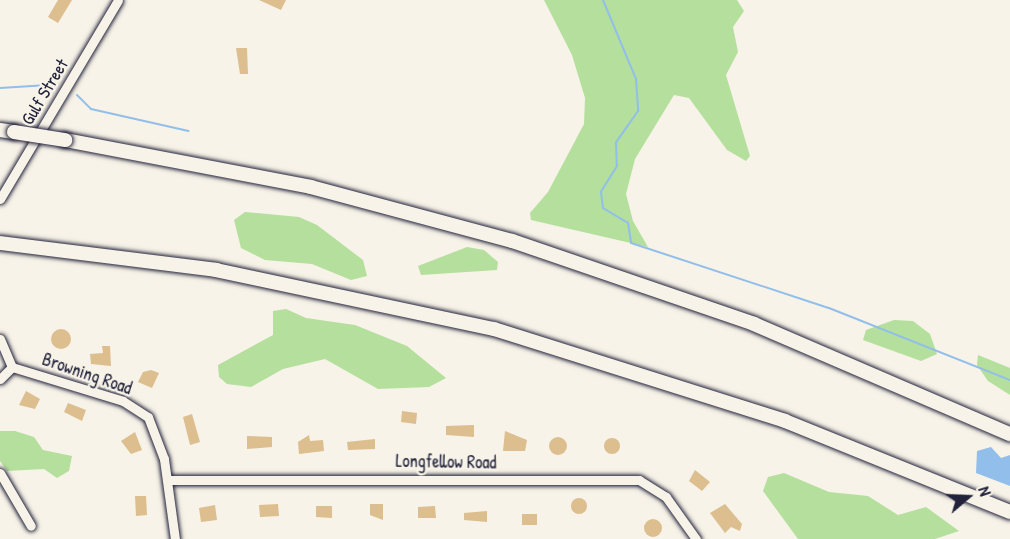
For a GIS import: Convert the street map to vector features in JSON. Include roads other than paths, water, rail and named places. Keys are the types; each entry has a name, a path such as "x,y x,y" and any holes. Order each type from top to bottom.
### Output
{"highway":[{"path":"7,131 311,187 523,244 764,327 1010,434"},
{"path":"0,243 216,270 516,335 785,420 1010,512"}],"street":[{"name":"Gulf Street","path":"0,199 118,0"},
{"path":"0,339 12,367 0,379"},
{"name":"Browning Road","path":"12,367 140,410 155,428 167,480 175,539"},
{"path":"0,474 31,526"},
{"name":"Longfellow Road","path":"167,480 639,480 666,496 696,539"}],"water":[{"path":"991,447 1001,458 1010,455 1010,486 976,473 977,451"}],"waterway":[{"path":"603,0 636,79 638,111 616,143 617,166 601,192 603,208 628,223 631,243 829,308 1010,380"},
{"path":"0,88 48,85"},
{"path":"77,95 91,109 189,131"}]}
